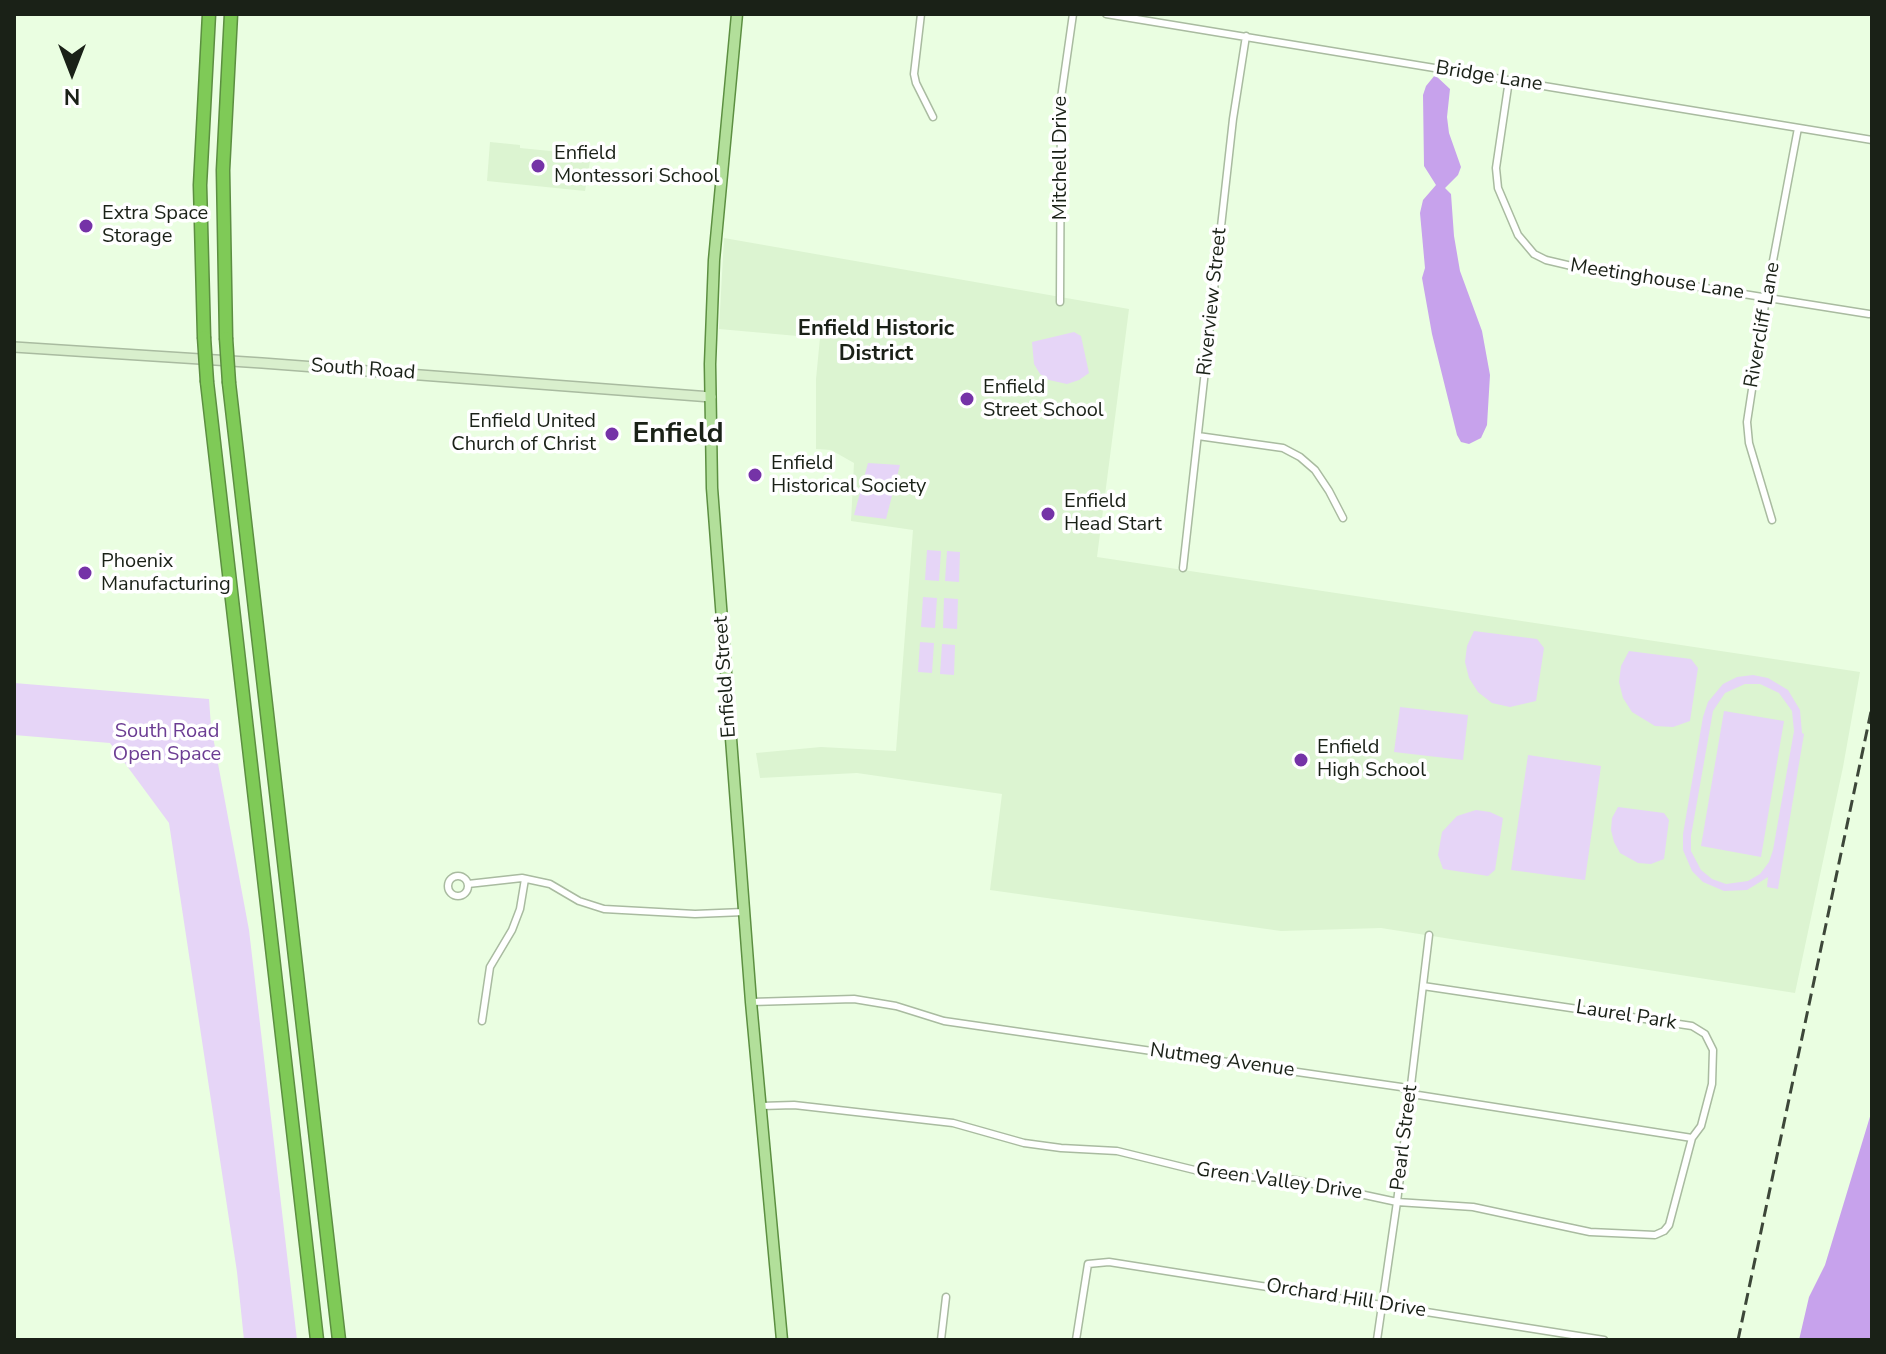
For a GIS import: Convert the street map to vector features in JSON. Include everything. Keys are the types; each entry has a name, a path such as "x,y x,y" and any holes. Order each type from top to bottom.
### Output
{"highway":[{"path":"209,14 200,171 207,382 317,1340"},
{"path":"231,14 223,170 229,383 339,1340"}],"main road":[{"name":"Enfield Street","path":"737,14 711,313 713,516 751,1002 782,1340"},
{"name":"South Road","path":"14,347 711,397"}],"street":[{"path":"921,14 914,74 933,117"},
{"name":"Mitchell Drive","path":"1060,302 1061,98 1073,14"},
{"name":"Bridge Lane","path":"1106,14 1872,140"},
{"name":"Riverview Street","path":"1183,568 1233,119 1246,36"},
{"name":"Meetinghouse Lane","path":"1509,80 1496,168 1498,188 1518,235 1534,254 1580,268 1869,314"},
{"name":"Rivercliff Lane","path":"1772,520 1749,443 1747,422 1766,298 1798,128"},
{"path":"1198,436 1283,448 1300,457 1315,470 1343,518"},
{"path":"468,884 525,879 550,884 579,901 604,909 695,914 744,912"},
{"path":"482,1021 490,967 512,930 520,909 525,879"},
{"name":"Pearl Street","path":"1377,1340 1429,935"},
{"name":"Laurel Park","path":"1423,986 1692,1026 1705,1034 1711,1043 1714,1066 1704,1115 1701,1126 1692,1138 1669,1225 1655,1235"},
{"name":"Nutmeg Avenue","path":"751,1002 854,999 896,1006 944,1021 1401,1087 1410,1093 1692,1138"},
{"name":"Green Valley Drive","path":"761,1106 794,1105 953,1123 1024,1143 1117,1151 1215,1175 1295,1180 1397,1202 1473,1207 1590,1232 1655,1235"},
{"name":"Orchard Hill Drive","path":"1076,1340 1088,1264 1109,1262 1604,1340"},
{"path":"941,1340 946,1297"}],"shaded area":[{"path":"1435,75 1450,89 1449,133 1461,167 1458,175 1445,188 1451,194 1460,271 1482,331 1490,375 1487,425 1481,438 1469,444 1461,442 1457,435 1432,334 1422,278 1425,268 1420,213 1423,200 1436,185 1424,166 1423,95"},
{"name":"Enfield Montessori School","path":"490,142 591,155 585,191 487,181"},
{"name":"Enfield High School","path":"724,238 1129,309 1097,557 1860,672 1795,993 1381,928 1281,931 990,890 1002,794 857,773 760,778 756,753 821,747 896,751 913,530 851,521 854,463 831,450 816,449 816,379 820,338 719,329"},
{"path":"1872,1110 1872,1340 1799,1340 1809,1297 1825,1265"}],"green space":[{"path":"1074,332 1081,336 1089,373 1067,384 1049,380 1040,374 1034,364 1032,342"},
{"path":"868,463 900,465 886,519 854,515"},
{"path":"927,550 941,551 939,581 925,580"},
{"path":"947,551 960,552 959,582 945,581"},
{"path":"923,597 937,598 935,628 921,627"},
{"path":"944,598 958,599 957,629 943,628"},
{"path":"1474,631 1537,639 1544,648 1536,701 1510,707 1492,703 1478,692 1469,678 1465,662 1467,646"},
{"path":"920,642 934,643 932,673 918,672"},
{"path":"942,644 955,645 954,675 940,674"},
{"path":"1629,651 1691,659 1698,668 1690,721 1673,727 1655,726 1632,712 1623,698 1619,682 1621,666"},
{"path":"1753,675 1768,678 1788,690 1800,710 1804,734 1778,889 1767,887 1768,877 1747,890 1724,891 1703,882 1692,871 1683,850 1703,717 1708,702 1723,684 1737,677","holes":["1745,684 1760,684 1779,693 1792,711 1794,731 1769,862 1760,874 1748,881 1726,884 1712,879 1701,870 1691,851 1691,836 1713,711 1725,693"]},
{"name":"South Road Open Space","path":"14,683 209,699 211,726 249,930 297,1340 244,1340 237,1272 169,823 110,743 14,735"},
{"path":"1400,707 1468,715 1463,760 1394,752"},
{"path":"1724,711 1784,721 1761,857 1701,846"},
{"path":"1528,755 1601,766 1585,880 1511,870"},
{"path":"1618,807 1664,813 1669,820 1664,859 1651,864 1638,863 1620,853 1611,830 1612,818"},
{"path":"1476,810 1503,818 1495,870 1488,876 1443,869 1438,855 1442,832 1457,816"}],"railway":[{"path":"1738,1340 1872,707"}],"place":[{"name":"Enfield Montessori School","path":"538,166"},
{"name":"Extra Space Storage","path":"86,226"},
{"name":"Enfield Street School","path":"967,399"},
{"name":"Enfield United Church of Christ","path":"612,434"},
{"name":"Enfield Historical Society","path":"755,475"},
{"name":"Enfield Head Start","path":"1048,514"},
{"name":"Phoenix Manufacturing","path":"85,573"},
{"name":"Enfield High School","path":"1301,760"}],"district":[{"name":"Enfield Historic District","path":"876,342"},
{"name":"Enfield","path":"678,435"}]}
